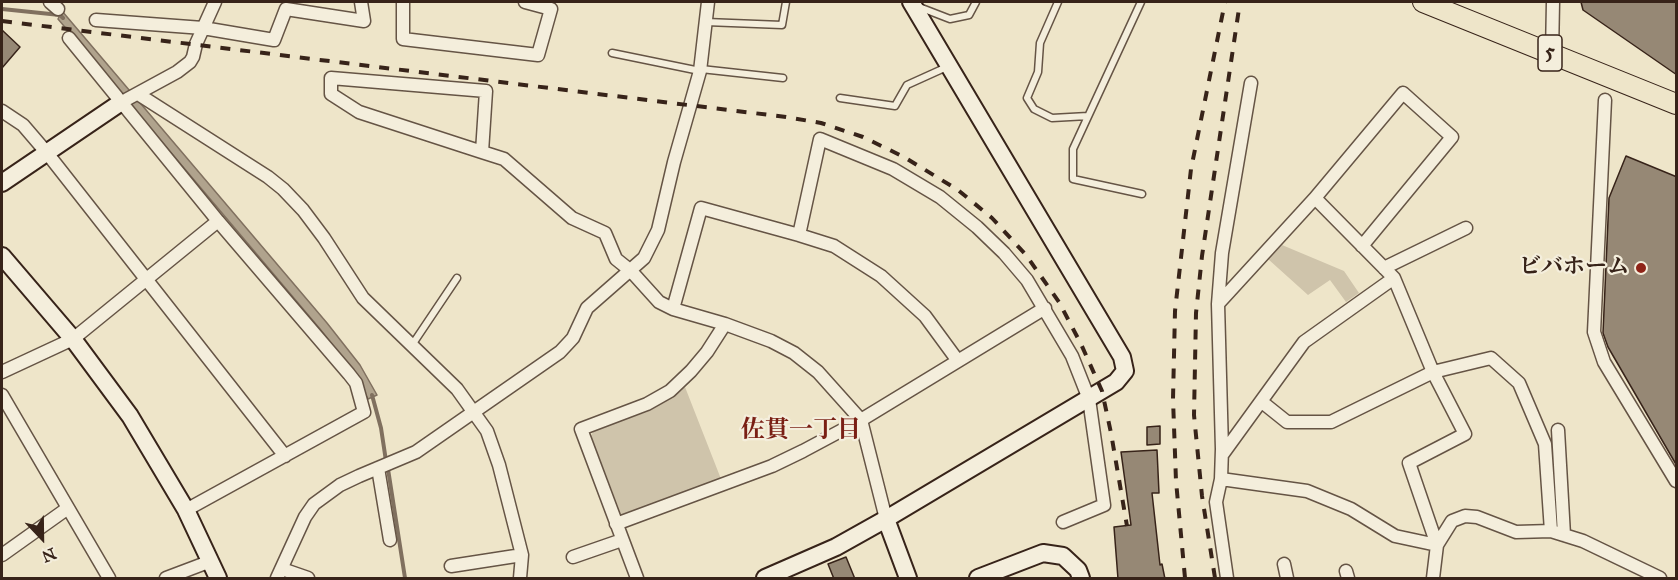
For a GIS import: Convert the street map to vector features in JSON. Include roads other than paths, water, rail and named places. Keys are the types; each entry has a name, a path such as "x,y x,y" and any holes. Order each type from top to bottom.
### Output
{"main road":[{"name":"5","path":"1423,2 1677,104"}],"street":[{"path":"2,183 122,102 177,72 190,62 215,2"},
{"path":"96,20 203,28 274,40 286,9 364,21 361,2"},
{"path":"403,2 403,39 538,55 552,5 525,2"},
{"path":"308,579 280,574 305,517 314,504 340,485 416,452 560,352 573,338 587,309 644,258 658,230 674,162 701,70 708,2"},
{"path":"1552,54 1553,2"},
{"path":"765,579 836,547 886,519 1089,399 1122,378 1125,371 1122,357 912,3"},
{"path":"69,38 218,221 349,374 356,383 364,412 186,510"},
{"path":"482,152 486,91 331,78 331,94 359,112 482,152 504,159 572,218 605,233 616,259 631,271 658,302 771,341 794,353 818,372 861,420 886,519 908,579"},
{"path":"1227,579 1216,502 1221,479 1222,455 1218,304 1222,253 1251,82"},
{"path":"1218,304 1315,198 1403,93 1452,137 1362,246"},
{"path":"138,94 268,177 283,189 317,229 363,298 451,382 474,410 487,431 499,465 522,555 520,579"},
{"path":"1605,100 1594,332 1604,362 1677,481"},
{"path":"2,111 23,125 47,153 285,456"},
{"path":"799,234 820,139 893,169 940,197 976,226 1004,253 1027,280 1045,308 1072,356 1089,399 1104,504 1063,522"},
{"path":"1315,198 1394,278 1433,372 1465,434 1409,463 1437,545"},
{"path":"673,309 701,208 799,234 834,246 881,276 926,316 958,361"},
{"path":"2,372 73,339 218,221"},
{"path":"1384,268 1466,228"},
{"path":"2,256 73,339 130,416 186,510 219,579"},
{"path":"1222,455 1304,342 1394,278"},
{"path":"616,524 772,466 861,420 1045,308"},
{"path":"637,579 581,429 647,404 670,391 702,358 725,324"},
{"path":"1262,402 1287,422 1331,422 1433,372 1491,358 1519,383 1545,444 1551,531"},
{"path":"2,396 109,579"},
{"path":"1558,430 1564,536"},
{"path":"378,468 390,540"},
{"path":"1221,479 1307,491 1351,509 1395,536 1437,545"},
{"path":"2,555 68,508"},
{"path":"1433,579 1437,545 1452,521 1465,516 1516,532 1551,531 1583,541 1660,579"},
{"path":"573,557 622,540"},
{"path":"978,579 1043,553 1063,556 1078,570 1081,579"},
{"path":"451,566 522,555"},
{"path":"166,579 211,561"},
{"path":"1284,564 1287,579"}],"lane":[{"path":"706,22 782,25 786,2"},
{"path":"912,3 950,19 969,15 976,2"},
{"path":"1058,2 1040,43 1038,72 1027,98 1034,108 1052,118 1088,116"},
{"path":"1141,2 1073,149 1073,179 1142,195"},
{"path":"612,53 701,70 783,78"},
{"path":"840,98 895,106 907,85 950,66"},
{"path":"412,346 457,278"}],"waterway":[{"path":"2,9 60,15 63,18"},
{"path":"372,395 381,428 386,461"},
{"path":"388,469 405,578"}],"railway":[{"path":"1185,578 1176,481 1173,399 1175,311 1191,169 1225,2"},
{"path":"1215,578 1202,496 1194,415 1196,313 1202,256 1240,2"},
{"path":"2,21 786,117 821,123 863,137 904,157 958,190 992,218 1026,255 1059,302 1102,391 1127,526"}],"place":[{"name":"ビバホーム","path":"1641,268"}],"district":[{"name":"佐貫一丁目","path":"801,431"}]}
